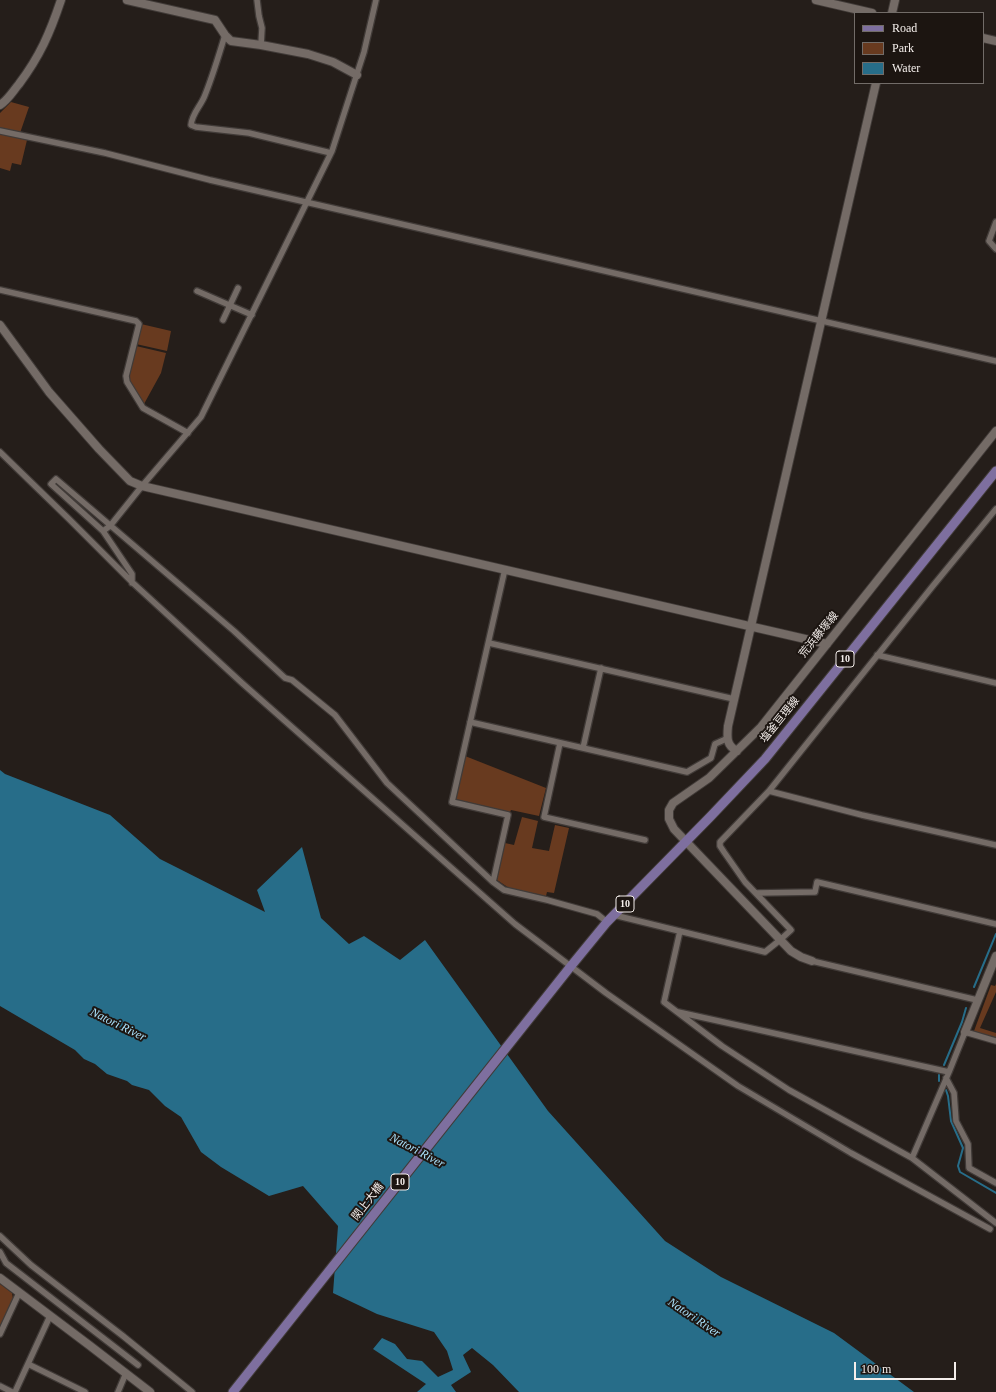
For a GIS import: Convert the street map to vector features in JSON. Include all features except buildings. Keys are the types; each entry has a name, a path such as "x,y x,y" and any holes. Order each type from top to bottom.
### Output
{"main road":[{"name":"塩釜亘理線","path":"569,969 607,922 765,759 996,470"},
{"name":"閖上大橋","path":"233,1392 569,969"}],"street":[{"path":"0,105 18,86 41,51 61,0"},
{"path":"127,0 215,20 231,42 261,45 308,54 332,62 357,76"},
{"path":"257,0 262,28 261,45"},
{"path":"103,531 110,526 201,417 331,153 357,76 376,0"},
{"path":"816,0 868,12"},
{"path":"892,12 895,0"},
{"path":"225,35 210,84 203,101 196,109 191,125 196,127 249,133 331,153"},
{"path":"984,38 996,41"},
{"path":"737,751 729,745 726,739 728,726 876,84"},
{"path":"0,131 105,153 210,180 996,361"},
{"path":"996,222 989,241 996,249"},
{"path":"223,320 238,288"},
{"path":"0,290 136,321 139,324 126,376 127,382 143,408 188,433"},
{"path":"197,291 252,316"},
{"path":"0,325 49,392 98,449 130,481 142,486 827,644"},
{"name":"荒浜藤塚線","path":"686,840 674,828 669,819 669,810 673,803 709,778 761,727 996,431"},
{"path":"0,452 132,582 242,683 515,924 569,969 738,1086 851,1153 990,1229"},
{"path":"132,582 132,574 103,531 51,484 56,479 234,631 285,678 292,680 336,715 387,783 493,882 504,890 597,914 607,922"},
{"path":"614,915 765,952 791,930 745,882 720,846 720,842 769,791 996,509"},
{"path":"493,882 508,815 452,802 505,569"},
{"path":"489,643 734,699"},
{"path":"877,655 996,683"},
{"path":"583,748 601,668"},
{"path":"470,722 687,772 711,758 715,744 726,739"},
{"path":"560,743 544,817 645,840"},
{"path":"769,791 862,815 996,845"},
{"path":"686,840 780,940 791,951 801,957 812,962 977,1000"},
{"path":"756,893 815,892 817,882 996,924"},
{"path":"680,931 664,1002 722,1046 789,1090 912,1158 996,1223"},
{"path":"912,1158 996,956"},
{"path":"676,1012 949,1072"},
{"path":"965,1032 996,1041"},
{"path":"946,1078 954,1092 956,1121 968,1144 969,1168 996,1183"},
{"path":"0,1236 31,1265 123,1336 192,1392"},
{"path":"0,1252 6,1264 138,1365"},
{"path":"0,1278 150,1392"},
{"path":"0,1334 19,1293"},
{"path":"0,1386 14,1392 50,1316"},
{"path":"28,1364 85,1392"},
{"path":"118,1392 126,1373"}],"green space":[{"path":"11,102 29,107 20,133 0,128 0,113"},
{"path":"0,134 27,140 21,165 12,163 10,171 0,168"},
{"path":"141,324 171,331 167,351 136,344"},
{"path":"136,346 166,353 161,373 144,404 132,387 129,378"},
{"path":"465,756 546,788 539,816 511,810 510,812 455,799"},
{"path":"522,817 538,821 532,848 549,851 555,825 569,828 554,893 547,892 546,896 509,888 497,880 505,843 514,845"},
{"path":"996,984 996,992 980,1028 996,1033 996,1038 974,1031 991,985 995,986"},
{"path":"0,1284 12,1293 13,1299 0,1328"}],"water":[{"name":"Natori River","path":"0,770 5,774 110,815 160,859 265,912 257,890 302,847 321,918 349,944 364,936 400,960 425,940 548,1111 665,1241 721,1277 834,1333 914,1392 519,1392 493,1365 472,1348 463,1355 471,1372 451,1385 456,1392 417,1392 426,1384 373,1349 382,1338 395,1344 407,1359 422,1361 438,1377 453,1370 447,1351 434,1332 377,1314 333,1293 338,1226 303,1186 269,1196 221,1167 201,1152 181,1117 165,1106 149,1090 132,1085 127,1081 107,1074 95,1064 84,1059 75,1050 0,1006"}],"waterway":[{"path":"974,987 996,934"},
{"path":"944,1065 962,1022 966,1008"},
{"path":"939,1075 939,1081"},
{"path":"946,1090 951,1121 963,1148 958,1166 960,1172 996,1193"}]}
